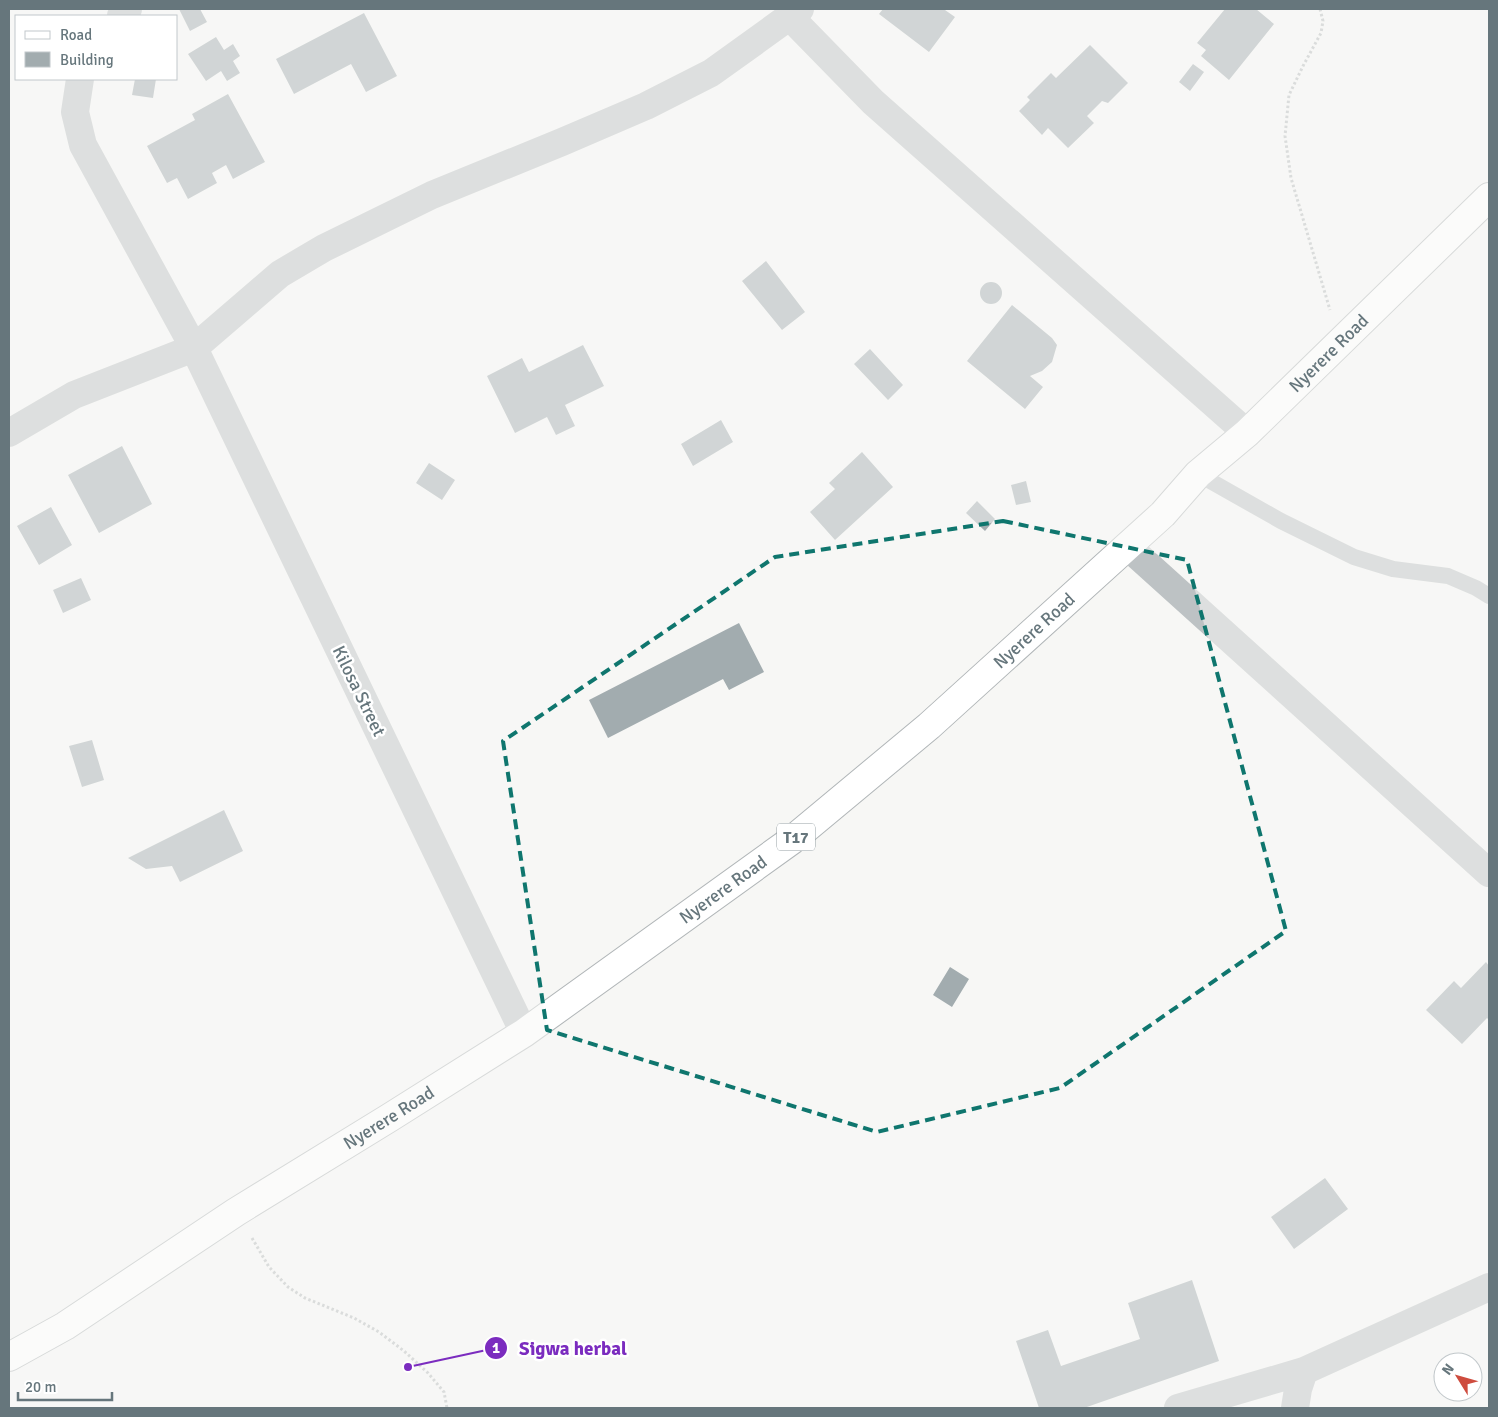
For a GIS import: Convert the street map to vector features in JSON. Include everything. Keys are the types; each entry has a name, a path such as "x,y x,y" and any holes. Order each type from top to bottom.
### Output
{"main road":[{"name":"Nyerere Road","path":"9,1357 65,1326 236,1212 524,1033 792,840 929,726 1163,514 1198,474 1247,433 1489,197"}],"street":[{"path":"9,432 74,395 194,348 280,274 324,248 432,195 646,106 711,73 795,13 873,102 1247,433"},
{"name":"Kilosa Street","path":"80,80 75,112 83,144 194,348 524,1033"},
{"path":"1127,546 1489,873"},
{"path":"1178,1408 1304,1371 1489,1287"},
{"path":"1295,1408 1298,1389 1304,1371"}],"lane":[{"path":"1198,474 1281,521 1354,557 1393,569 1448,576 1489,596"}],"path":[{"path":"1320,9 1323,21 1321,33 1289,95 1285,136 1291,178 1340,341"},
{"path":"236,1212 268,1268 288,1287 305,1298 354,1318 379,1332 404,1351 428,1373 444,1392 447,1408"}],"highlighted area":[{"path":"1003,521 1187,560 1286,931 1060,1088 877,1132 547,1030 503,741 775,557"}],"building":[{"path":"179,9 200,9 207,22 190,31"},
{"path":"883,9 946,9 955,17 929,52 879,14"},
{"path":"1225,9 1256,9 1274,24 1229,80 1201,56 1206,50 1197,43"},
{"path":"364,13 397,76 366,92 351,64 294,94 276,59"},
{"path":"216,37 224,50 233,44 240,56 233,61 240,73 227,81 221,71 206,81 188,54"},
{"path":"1090,45 1128,83 1108,103 1102,101 1087,116 1094,123 1068,148 1048,128 1042,135 1019,111 1030,100 1027,97 1051,73 1056,78"},
{"path":"1193,64 1204,72 1190,91 1179,82"},
{"path":"135,80 156,80 153,98 132,95"},
{"path":"228,94 265,162 233,179 226,165 212,173 217,183 188,199 177,178 167,183 147,146 195,120 192,114"},
{"path":"766,261 805,312 782,330 742,281"},
{"path":"991,282 999,285 1002,293 999,301 991,304 983,301 980,293 983,285"},
{"path":"1012,305 1052,338 1057,345 1052,362 1042,371 1030,376 1043,387 1025,409 967,361"},
{"path":"583,345 604,386 565,405 575,426 556,435 547,417 515,433 487,376 522,358 529,372"},
{"path":"870,349 903,385 888,400 854,364"},
{"path":"721,420 733,442 693,466 681,444"},
{"path":"122,446 152,504 99,533 68,475"},
{"path":"862,452 893,487 835,540 810,512 835,489 829,483"},
{"path":"429,463 455,480 442,500 416,483"},
{"path":"1026,481 1031,502 1016,505 1011,485"},
{"path":"977,501 995,519 985,531 966,513"},
{"path":"51,507 72,545 39,565 17,526"},
{"path":"81,578 91,600 63,613 53,590"},
{"path":"739,623 764,672 729,690 723,679 608,738 589,700"},
{"path":"92,740 104,780 82,787 69,746"},
{"path":"224,810 243,851 180,882 172,866 146,869 128,858"},
{"path":"1486,962 1489,966 1489,1020 1487,1018 1462,1044 1426,1010 1454,981 1461,988"},
{"path":"950,967 969,979 952,1007 933,995"},
{"path":"1325,1178 1348,1209 1294,1249 1271,1217"},
{"path":"1192,1280 1219,1361 1084,1408 1039,1408 1016,1341 1048,1330 1061,1366 1140,1339 1128,1303"}],"place":[{"name":"Sigwa herbal","path":"408,1367"}]}
